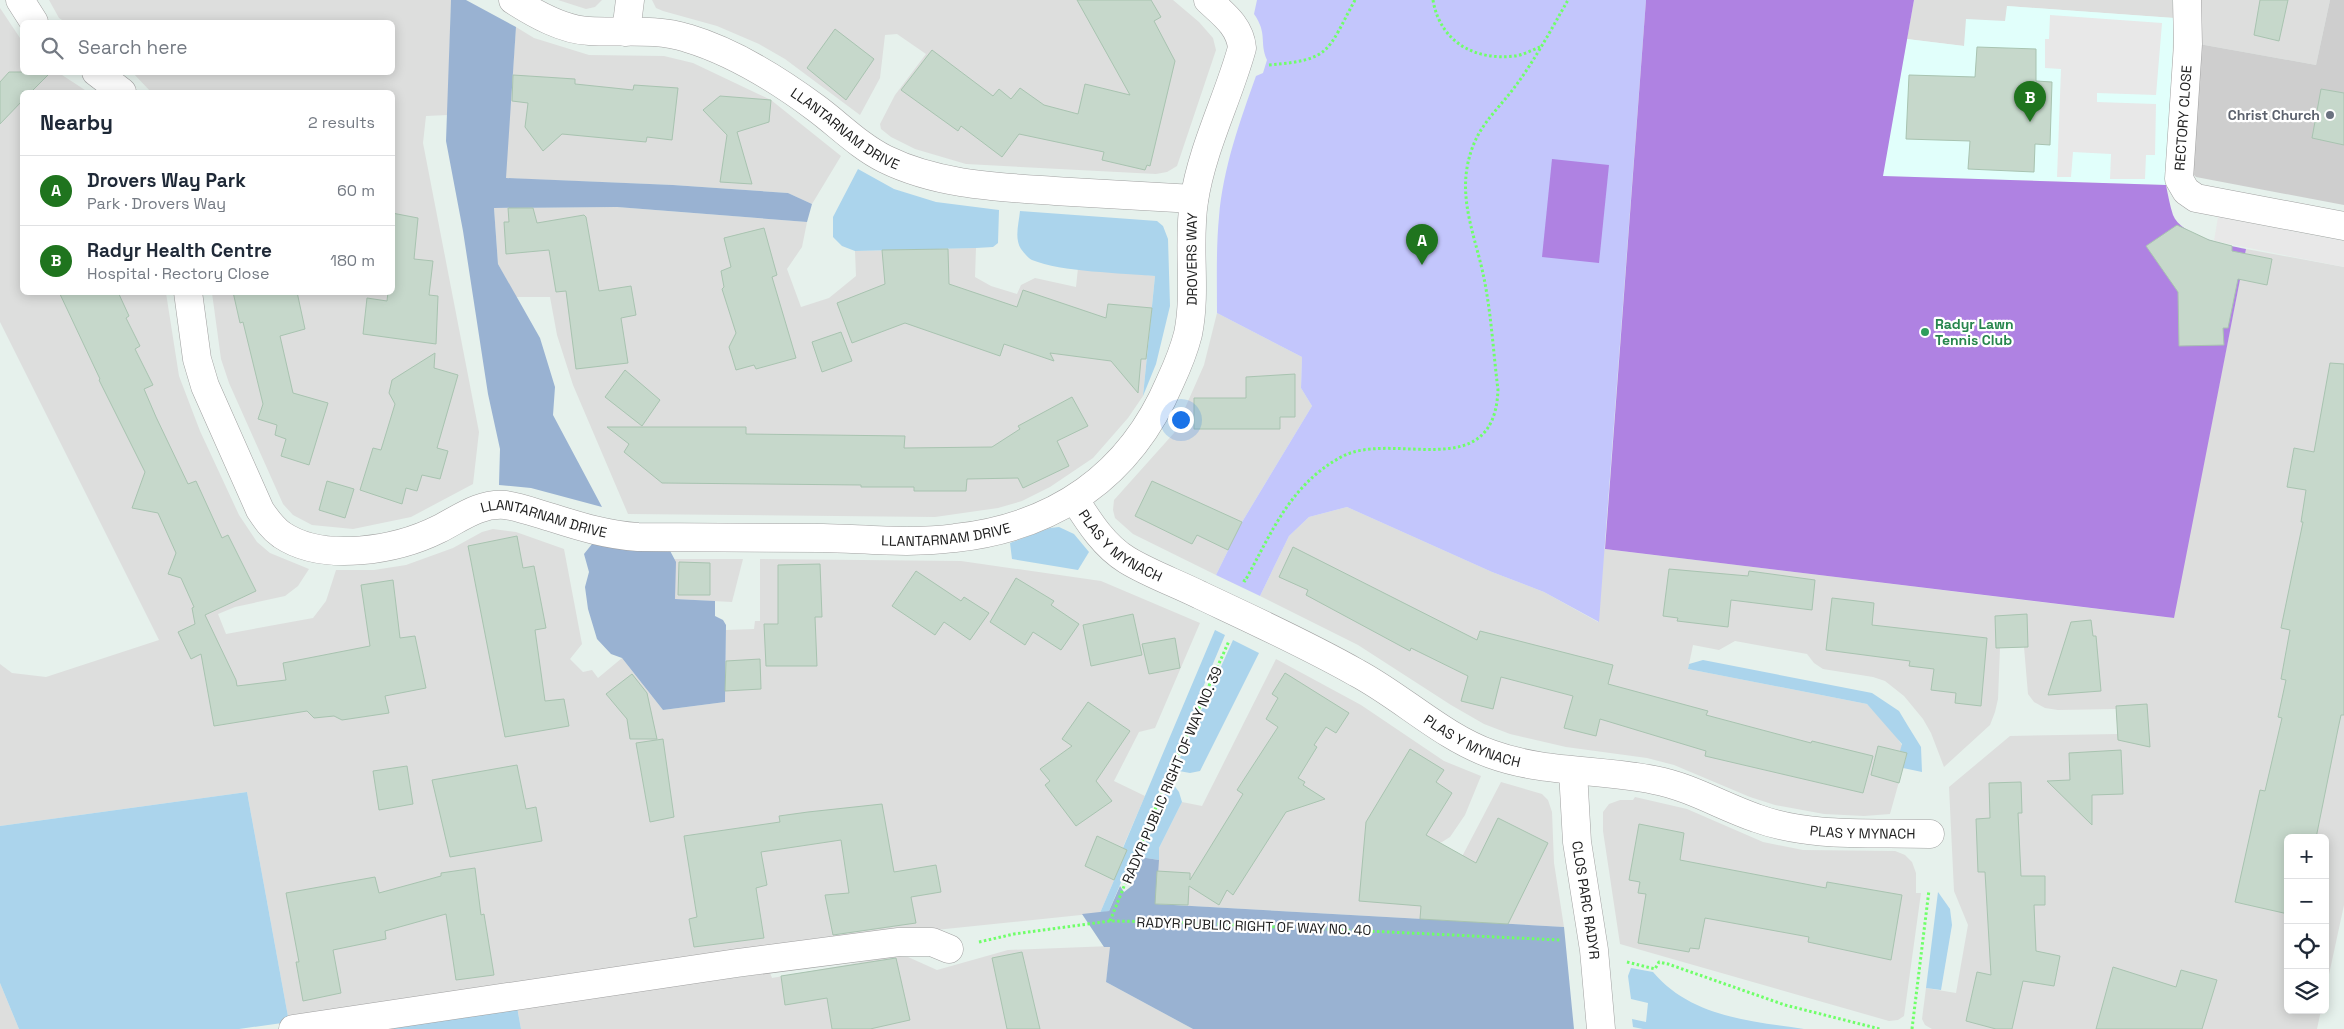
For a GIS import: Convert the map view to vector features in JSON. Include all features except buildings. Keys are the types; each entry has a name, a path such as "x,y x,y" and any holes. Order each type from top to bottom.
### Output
{"street":[{"path":"20,0 33,20"},
{"name":"LLANTARNAM DRIVE","path":"513,0 533,13 587,32 661,33 686,37 745,62 779,81 860,144 884,159 915,172 942,180 1011,188 1194,199"},
{"path":"626,32 630,0"},
{"name":"DROVERS WAY","path":"1075,500 1116,466 1148,427 1180,360 1188,334 1192,300 1191,224 1194,199 1212,132 1242,48 1241,36 1236,26 1208,0"},
{"name":"RECTORY CLOSE","path":"2188,0 2188,44 2179,179 2186,191 2196,198 2344,226"},
{"path":"100,75 119,90"},
{"name":"LLANTARNAM DRIVE","path":"188,295 198,359 205,386 260,510 271,527 283,536 310,547 337,551 367,550 403,543 486,506 507,505 593,531 622,536 953,539 1018,526 1048,514 1075,500"},
{"name":"PLAS Y MYNACH","path":"1075,500 1101,537 1128,561 1282,634 1356,672 1384,688 1454,736 1490,754 1521,762 1573,771 1653,780 1684,787 1757,819 1784,826 1819,832 1930,834"},
{"name":"CLOS PARC RADYR","path":"1573,771 1577,842 1596,959 1601,1029"},
{"path":"293,1029 727,965 899,942 932,942 949,949"}],"path":[{"path":"1265,65 1295,63 1313,59 1326,50 1336,38 1356,0"},
{"path":"1433,0 1442,26 1453,39 1470,52 1490,58 1517,56 1540,47"},
{"path":"1562,11 1564,0"},
{"path":"1244,584 1238,582 1239,580 1245,581 1289,501 1299,489 1331,463 1343,456 1377,449 1450,450 1469,444 1483,432 1492,419 1498,402 1498,390 1482,270 1469,223 1466,198 1466,172 1473,146 1483,126 1517,84 1568,0"},
{"name":"RADYR PUBLIC RIGHT OF WAY NO. 39","path":"1110,921 1168,780 1232,634"},
{"path":"1912,1029 1929,890"},
{"name":"RADYR PUBLIC RIGHT OF WAY NO. 40","path":"949,949 1014,934 1110,921 1182,922 1561,940"},
{"path":"1625,962 1655,969 1659,962 1668,964 1786,1006 1880,1029"}],"shaded area":[{"path":"49,0 451,0 448,115 426,116 423,143 479,432 473,484 411,517 353,529 312,525 293,515 283,504 229,383 221,359 212,295 395,295 395,90 149,90 135,75 395,75 395,20 62,20"},
{"path":"451,0 466,0 516,27 506,178 673,185 788,193 812,204 807,222 617,207 494,208 498,264 540,338 555,387 553,415 602,507 531,488 499,485 500,449 488,394 463,231 446,141"},
{"path":"558,0 602,0 595,7 586,9"},
{"path":"652,0 1173,0 1199,22 1213,38 1216,50 1177,166 1167,172 1156,174 966,164 915,149 891,137 881,129 880,124 895,95 926,54 897,34 885,35 880,78 860,115 785,59 759,44 717,26 663,11 656,8"},
{"path":"1257,0 1646,0 1599,622 1544,592 1492,572 1347,507 1309,517 1289,536 1260,596 1216,575 1242,522 1312,406 1301,388 1302,357 1217,313 1218,229 1224,181 1238,127 1256,76 1263,73 1267,60 1261,27 1254,14"},
{"name":"Radyr Lawn Tennis Club","path":"1646,0 1914,0 1883,176 2166,185 2173,215 2185,229 2205,238 2246,249 2174,618 1605,549"},
{"path":"1914,0 2172,0 2174,18 2007,6 2006,21 1964,46 1907,39"},
{"path":"2199,0 2330,0 2316,65 2199,44"},
{"path":"2330,0 2344,0 2344,205 2196,177 2192,173 2199,44 2316,65"},
{"path":"2007,6 2174,18 2166,185 1882,176 1907,39 1964,46 1966,19 2005,21"},
{"path":"0,8 20,38 20,75 62,75 85,90 20,90 20,295 166,295 179,376 200,431 239,515 257,542 270,553 309,569 298,586 285,596 235,607 218,614 226,634 313,618 326,601 336,570 374,570 406,565 453,548 482,532 493,529 516,532 564,549 582,644 570,659 583,672 592,670 598,678 622,658 663,710 725,702 726,630 754,629 755,621 760,621 760,559 961,561 1101,581 1200,623 1155,728 1139,732 1114,781 1145,796 1123,847 1127,850 1100,913 887,935 289,1022 247,792 0,826 0,664 12,673 46,677 159,640 0,322"},
{"path":"2050,15 2162,23 2156,95 2097,93 2097,102 2156,104 2155,155 2146,155 2145,179 2110,179 2111,154 2073,152 2071,177 2057,177 2061,69 2045,68 2045,39 2049,39"},
{"path":"516,27 534,38 589,55 664,56 693,63 771,100 841,156 812,204 788,193 673,185 505,178"},
{"path":"1552,159 1609,165 1599,263 1542,257"},
{"path":"858,169 894,189 936,202 999,210 998,243 993,247 976,248 855,251 842,246 833,237 833,217"},
{"path":"617,207 807,222 802,247 787,269 801,307 829,298 856,276 855,251 976,248 975,277 991,286 1017,294 1021,285 1035,278 1076,287 1078,268 1155,276 1143,396 1128,418 1093,458 1050,487 1022,501 998,508 935,517 628,514 573,385 557,335 550,297 516,297 498,264 494,208"},
{"path":"1020,211 1157,221 1163,226 1168,239 1170,306 1156,364 1143,396 1155,276 1075,270 1032,260 1019,245"},
{"path":"2218,217 2344,241 2344,267 2214,241"},
{"path":"2246,249 2344,267 2344,905 2329,974 2329,834 2284,834 2284,1014 2320,1014 2317,1029 1932,1029 1925,1025 1922,1019 1926,988 1956,993 1968,925 1954,891 1949,787 2010,736 2118,734 2116,709 2058,710 2045,708 2034,702 2028,694 2024,647 2000,648 1998,699 1990,725 1944,767 1931,733 1923,719 1904,696 1885,681 1873,677 1823,669 1814,663 1807,654 1735,641 1719,650 1693,645 1688,669 1867,704 1894,733 1907,753 1890,814 1864,816 1824,814 1775,805 1750,797 1674,765 1647,758 1566,747 1510,734 1484,724 1358,645 1260,596 1289,536 1309,517 1347,507 1492,572 1544,592 1598,622 1604,549 2173,618"},
{"path":"1217,313 1302,357 1301,388 1312,406 1242,522 1216,575 1133,534 1115,518 1113,510 1114,500 1174,433 1204,365"},
{"path":"1059,527 1074,534 1089,552 1078,570 1012,559 1010,543 1050,528"},
{"path":"619,543 668,547 676,562 675,599 715,601 715,616 723,620 726,625 725,702 663,710 622,658 611,654 597,639 588,609 585,587 589,572 584,554 592,544"},
{"path":"674,559 743,559 732,602 675,599"},
{"path":"1215,630 1225,635 1109,911 1100,913 1127,850 1123,848"},
{"path":"1233,640 1259,653 1200,771 1190,773 1179,771 1173,784 1179,792 1182,802 1159,848 1159,860 1140,857 1175,769"},
{"path":"1276,659 1361,705 1444,761 1481,776 1465,815 1450,837 1434,844 1455,870 1501,782 1542,794 1548,800 1552,812 1554,863 1564,927 1155,904 1159,848 1182,802 1202,806"},
{"path":"1703,660 1872,693 1899,711 1921,747 1922,772 1903,768 1907,753 1900,751 1902,744 1867,704 1688,669 1689,664"},
{"path":"247,792 289,1022 239,1029 19,1029 0,983 0,826"},
{"path":"1635,797 1687,809 1763,842 1803,850 1895,851 1905,855 1912,862 1916,873 1916,893 1921,893 1904,1016 1898,1020 1889,1021 1620,944 1603,831 1603,812 1609,804 1620,800 1633,800"},
{"path":"1140,857 1159,860 1156,904 1564,927 1574,1029 1193,1029 1106,982 1110,947 1104,947 1082,914 1109,911 1120,886 1124,892 1133,885"},
{"path":"1938,892 1950,909 1952,925 1941,990 1926,988"},
{"path":"1111,946 1106,982 1193,1029 521,1029 517,1007 770,973 772,978 895,956 908,957 937,970 1008,950"},
{"path":"1631,968 1653,972 1668,987 1685,999 1703,1008 1743,1019 1804,1029 1643,1029 1633,1027 1632,1019 1646,1022 1648,1003 1631,999 1628,976"},
{"path":"0,983 19,1029 0,1029"},
{"path":"517,1007 521,1029 362,1029"}],"place":[{"name":"Christ Church","path":"2330,115"},
{"name":"Radyr Health Centre","path":"2030,122"},
{"name":"Drovers Way Park","path":"1422,265"},
{"name":"Radyr Lawn Tennis Club","path":"1925,332"}]}
